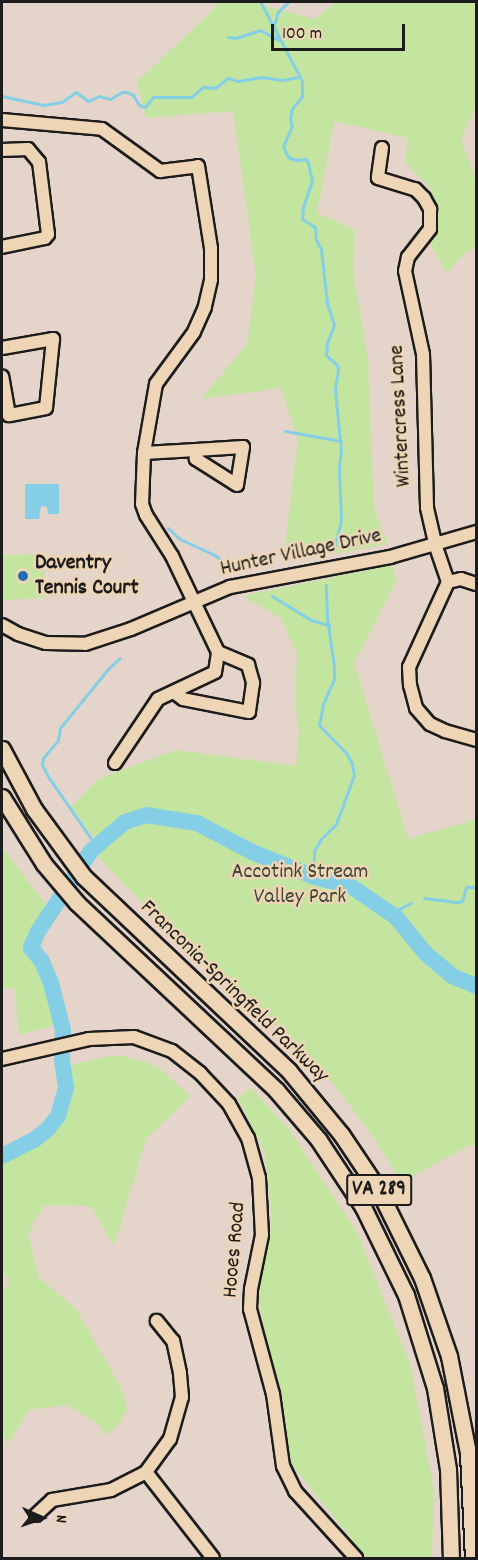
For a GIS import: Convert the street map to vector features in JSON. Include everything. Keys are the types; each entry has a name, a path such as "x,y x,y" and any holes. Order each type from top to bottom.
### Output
{"main road":[{"name":"Franconia-Springfield Parkway","path":"2,749 50,835 84,877 116,910 254,1036 300,1083 360,1161 394,1218 435,1309 457,1389 470,1470 473,1558"},
{"name":"Franconia-Springfield Parkway","path":"2,797 33,847 61,885 101,927 242,1055 282,1096 332,1159 371,1221 406,1295 435,1388 448,1469 451,1558"}],"street":[{"path":"2,120 102,129 160,171 198,166 211,248 209,293 194,332 156,384 144,453 141,486 146,515 172,556 218,652 215,672 175,693 158,699 115,763"},
{"path":"2,150 21,147 28,149 39,162 48,234 45,238 2,247"},
{"name":"Wintercress Lane","path":"382,148 378,178 415,189 430,209 430,229 408,257 405,271 423,354 427,508 435,544"},
{"path":"2,348 53,339 46,408 9,415 2,377"},
{"path":"144,453 196,450"},
{"name":"Hunter Village Drive","path":"2,625 18,634 46,644 85,644 131,629 192,601 230,587 390,557 477,532"},
{"path":"435,544 448,582 409,667 410,684 416,708 430,724 444,731 477,740"},
{"path":"448,582 461,579 477,584"},
{"path":"175,693 183,699 249,712 253,683 248,665 218,652"},
{"name":"Hooes Road","path":"2,1059 89,1039 124,1036 145,1039 164,1046 200,1073 236,1115 254,1156 262,1200 262,1235 251,1289 250,1309 273,1394 280,1457 295,1491 356,1558"},
{"path":"36,1515 52,1500 111,1490 146,1472 170,1439 182,1397 173,1341 157,1321"},
{"path":"146,1472 213,1558"}],"green space":[{"path":"215,2 251,2 315,19 336,2 476,2 476,104 461,140 476,180 476,248 465,252 447,273 431,246 439,214 431,189 405,162 408,138 334,121 317,213 355,230 353,273 368,359 374,510 388,544 339,553 284,555 298,438 281,388 201,399 247,344 256,276 233,111 146,118 137,82 215,8"},
{"name":"Daventry Tennis Court","path":"44,554 45,598 2,600 2,555"},
{"name":"Accotink Stream Valley Park","path":"392,565 397,580 354,663 408,839 476,819 476,1147 469,1145 401,1183 377,1142 335,1086 309,1057 166,921 163,921 145,905 95,854 101,846 71,807 98,779 175,750 296,766 299,732 295,701 297,654 281,618 243,596"},
{"path":"2,847 51,911 31,934 55,971 61,998 62,1023 19,1035 15,989 2,988"},
{"path":"109,1056 122,1056 147,1062 160,1069 190,1096 146,1139 114,1246 91,1206 44,1205 28,1233 39,1278 76,1309 120,1386 128,1409 116,1428 106,1435 99,1425 67,1405 28,1410 9,1443 2,1433 2,1290 11,1284 2,1270 2,1161 41,1141 63,1118 62,1067"},
{"path":"251,1088 288,1128 357,1232 410,1364 434,1491 432,1558 367,1558 291,1464 258,1296 272,1220 265,1153 238,1098"}],"water":[{"path":"25,484 59,484 59,514 48,514 47,507 41,506 39,519 25,519"}],"waterway":[{"path":"274,25 278,12 288,2"},
{"path":"261,3 302,81 302,96 292,109 290,119 292,126 283,146 288,157 296,160 306,159 308,163 312,181 303,207 302,219 315,227 316,240 321,249 327,303 334,325 327,343 326,355 337,365 338,370 335,390 341,451 339,468 341,520 335,546"},
{"path":"228,37 236,38 260,30 279,40"},
{"path":"2,96 43,105 62,102 76,92 88,101 99,96 110,99 122,92 127,92 133,95 139,105 145,107 153,97 191,97 203,87 215,88 228,78 238,81 260,77 282,80 298,77"},
{"path":"285,431 341,441"},
{"path":"168,528 180,539 216,556 227,565"},
{"path":"301,871 314,863 314,851 321,839 336,824 354,775 347,754 319,725 323,704 334,679 327,618 326,585"},
{"path":"272,596 311,620 329,625"},
{"path":"91,851 92,840 49,778 42,765 43,758 58,740 60,728 108,669 120,658"},
{"path":"2,1156 34,1140 47,1130 58,1116 66,1088 62,1058 63,1030 51,983 41,960 31,948 37,933 91,851 125,822 146,815 197,823 252,852 312,876 352,887 396,917 425,953 452,976 476,986"},
{"path":"424,898 459,902 462,901 466,887 476,887"},
{"path":"391,913 411,903"}],"place":[{"name":"Daventry Tennis Court","path":"23,576"}]}
